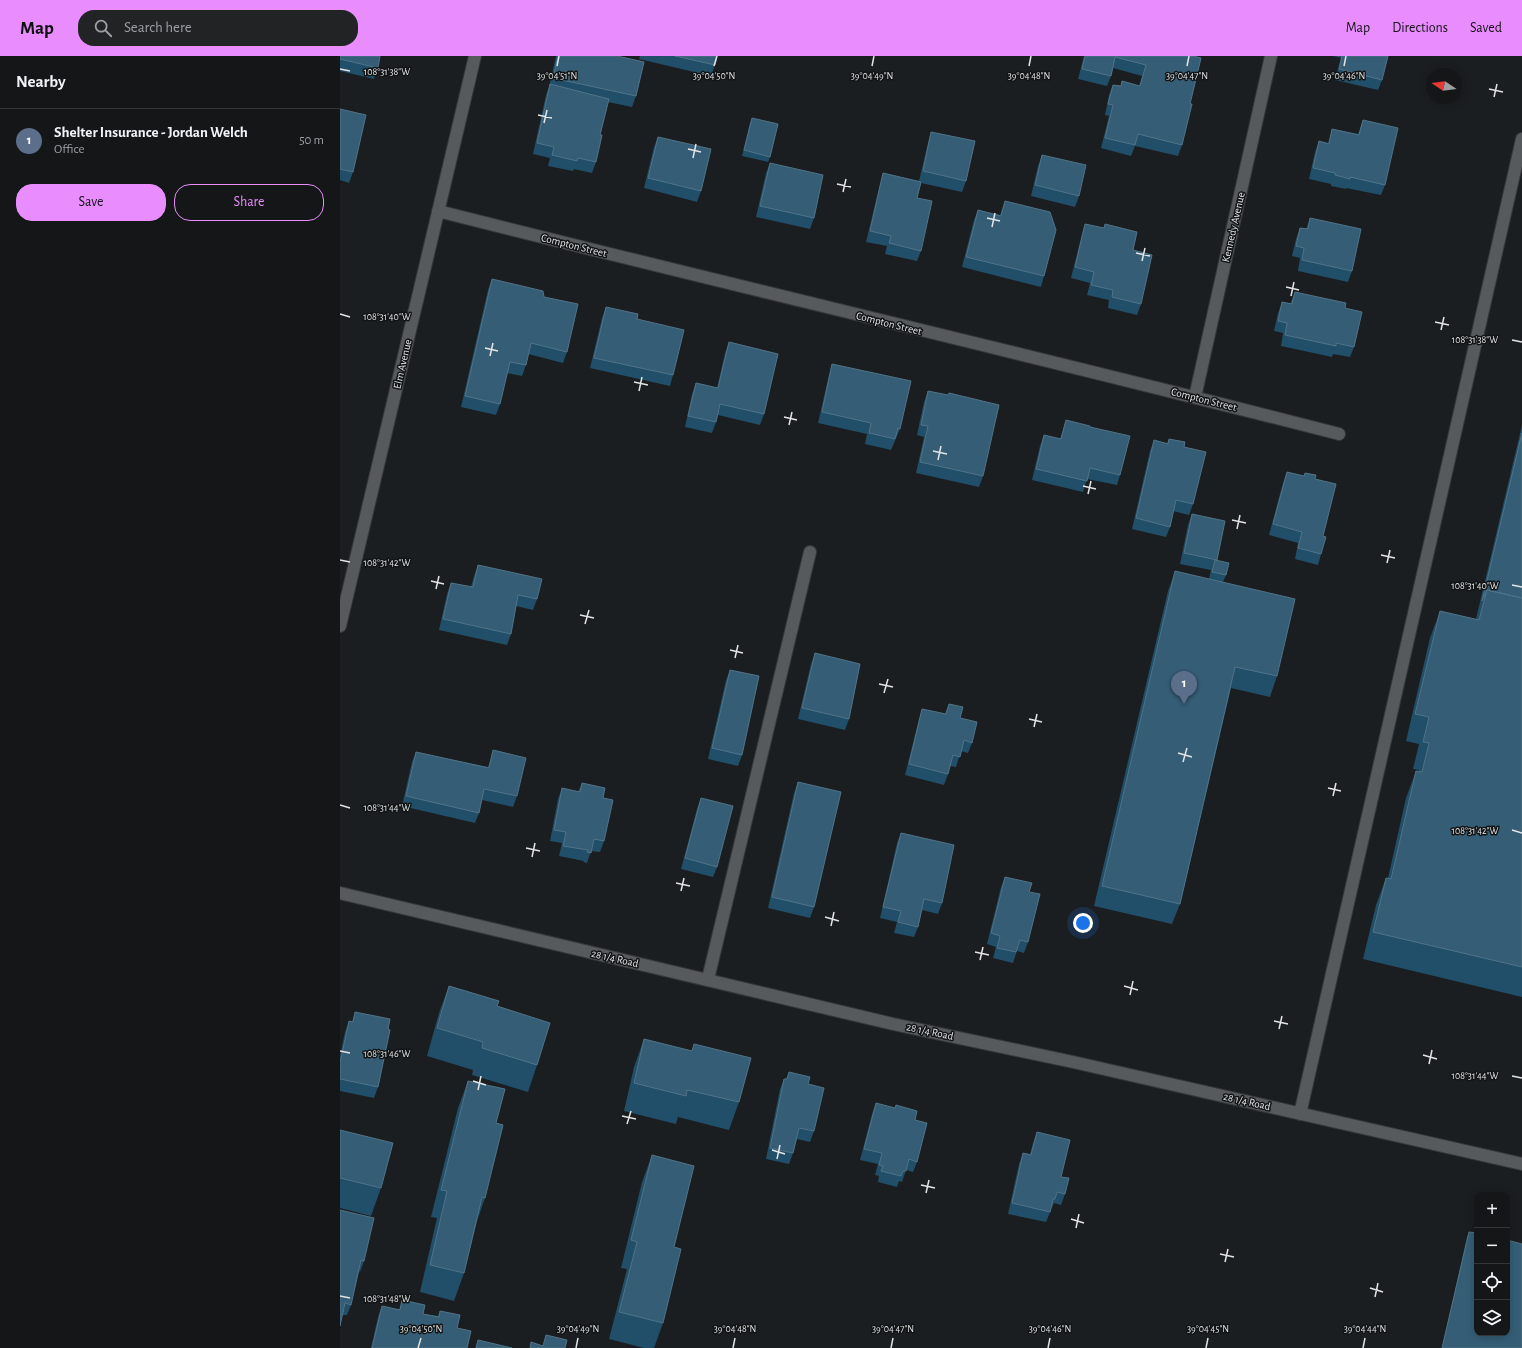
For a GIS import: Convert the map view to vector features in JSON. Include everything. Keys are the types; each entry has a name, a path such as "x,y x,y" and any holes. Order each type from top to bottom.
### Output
{"street":[{"name":"Elm Avenue","path":"340,626 475,56"},
{"name":"Kennedy Avenue","path":"1195,397 1271,56"},
{"path":"1300,1114 1522,139"},
{"name":"Compton Street","path":"438,211 784,298 1195,397 1339,434"},
{"path":"708,980 810,552"},
{"name":"28 1/4 Road","path":"340,893 893,1024 1073,1062 1522,1164"}],"building":[{"path":"340,56 380,56 378,68 340,59"},
{"path":"558,56 617,56 644,62 636,96 553,78"},
{"path":"675,56 717,56 715,65"},
{"path":"1085,56 1193,56 1201,58 1182,145 1138,134 1135,145 1105,138 1113,105 1108,104 1113,85 1121,86 1122,81 1140,86 1146,65 1115,57 1111,76 1082,69"},
{"path":"1342,56 1388,56 1382,80 1339,69"},
{"path":"550,84 609,99 600,135 602,135 596,162 578,158 577,161 552,155 554,147 537,143"},
{"path":"340,109 366,115 353,172 340,169"},
{"path":"752,118 778,124 770,157 744,150"},
{"path":"1363,120 1398,128 1385,185 1350,177 1350,179 1335,175 1335,173 1313,168 1319,141 1329,144 1332,129 1359,135"},
{"path":"931,132 975,141 966,181 923,171"},
{"path":"658,137 711,149 701,191 648,178"},
{"path":"1042,155 1086,165 1079,196 1035,185"},
{"path":"770,163 823,175 814,218 760,206"},
{"path":"883,173 921,182 917,198 932,201 921,251 889,243 891,236 870,231"},
{"path":"1005,201 1050,212 1056,230 1044,276 966,257 978,210 1001,216"},
{"path":"1310,218 1361,229 1352,271 1302,260 1304,248 1296,246 1300,228 1308,229"},
{"path":"1085,224 1104,228 1105,224 1137,232 1133,250 1152,255 1141,304 1112,297 1113,290 1091,285 1094,272 1075,267"},
{"path":"492,279 543,291 544,297 578,304 567,352 531,343 526,365 510,362 500,404 465,396"},
{"path":"1295,292 1346,303 1345,308 1362,312 1354,347 1336,343 1336,346 1285,335 1287,323 1278,321 1282,302 1292,304"},
{"path":"606,307 638,314 637,319 684,330 673,375 594,358"},
{"path":"729,342 778,354 764,414 720,404 716,422 688,416 696,383 718,388"},
{"path":"832,364 911,381 900,429 898,428 895,439 869,433 871,423 822,412"},
{"path":"928,391 948,395 949,393 999,405 983,476 920,462 928,426 921,425"},
{"path":"1066,420 1130,436 1120,475 1090,468 1087,481 1036,469 1044,435 1061,439"},
{"path":"1522,433 1522,598 1487,590 1482,601"},
{"path":"1169,439 1185,442 1184,447 1206,452 1193,504 1176,500 1170,527 1136,518 1154,440 1168,444"},
{"path":"1287,472 1304,476 1305,473 1316,475 1315,479 1336,484 1323,536 1326,537 1321,554 1298,548 1302,532 1273,524"},
{"path":"1192,514 1225,521 1217,560 1184,553"},
{"path":"1215,560 1229,563 1226,575 1212,572"},
{"path":"478,565 542,579 537,599 518,595 511,634 443,619 451,583 473,587"},
{"path":"1175,571 1295,599 1277,676 1235,667 1180,904 1102,886"},
{"path":"1487,590 1522,598 1522,967 1373,932 1386,878 1391,879 1416,771 1422,772 1429,743 1423,742 1429,717 1415,714 1440,611 1479,620"},
{"path":"815,653 860,664 849,719 802,708"},
{"path":"730,670 759,676 742,755 712,748"},
{"path":"949,704 963,707 960,718 977,722 972,743 964,740 960,757 953,755 948,774 909,764 922,709 946,714"},
{"path":"493,750 526,758 517,796 484,789 479,813 406,796 416,752 489,768"},
{"path":"798,782 841,792 814,907 772,897"},
{"path":"582,783 605,788 603,798 613,800 604,841 594,839 591,853 587,852 588,850 563,846 566,832 554,830 562,788 580,792"},
{"path":"701,798 733,806 717,867 685,858"},
{"path":"901,833 954,845 942,903 924,899 918,927 898,922 901,911 883,907"},
{"path":"1005,877 1032,883 1029,892 1040,894 1028,942 1020,940 1016,952 997,948 1000,936 991,933"},
{"path":"449,986 499,1001 497,1006 550,1023 537,1065 482,1048 483,1042 437,1028"},
{"path":"355,1012 390,1019 388,1029 390,1030 378,1087 340,1079 340,1063 349,1021 353,1022"},
{"path":"644,1039 692,1051 694,1044 751,1058 739,1102 687,1090 686,1096 634,1083"},
{"path":"789,1072 810,1077 808,1084 824,1088 814,1131 799,1128 793,1153 770,1148 784,1079 787,1079"},
{"path":"468,1081 505,1089 496,1123 503,1125 485,1198 482,1197 464,1273 430,1265 447,1191 441,1190"},
{"path":"876,1103 895,1108 896,1105 917,1111 915,1120 927,1123 917,1162 909,1159 906,1171 903,1171 901,1176 881,1171 883,1166 879,1165 882,1153 864,1149"},
{"path":"340,1130 393,1143 381,1188 340,1178"},
{"path":"1037,1132 1070,1140 1061,1177 1069,1178 1065,1194 1057,1192 1055,1199 1053,1199 1050,1212 1012,1203 1023,1153 1031,1155"},
{"path":"652,1155 694,1166 674,1247 681,1249 663,1323 619,1312 637,1242 631,1240"},
{"path":"340,1210 374,1218 364,1261 361,1260 351,1305 345,1303 340,1326"},
{"path":"1469,1232 1474,1233 1474,1336 1510,1336 1510,1241 1522,1244 1522,1348 1442,1348"},
{"path":"402,1300 425,1305 423,1314 439,1317 440,1311 460,1315 457,1328 471,1331 467,1348 372,1348 382,1306 400,1310"},
{"path":"546,1335 567,1340 565,1348 530,1348 531,1342 543,1346"},
{"path":"478,1340 512,1348 476,1348"}],"place":[{"name":"Shelter Insurance - Jordan Welch","path":"1184,704"}]}
